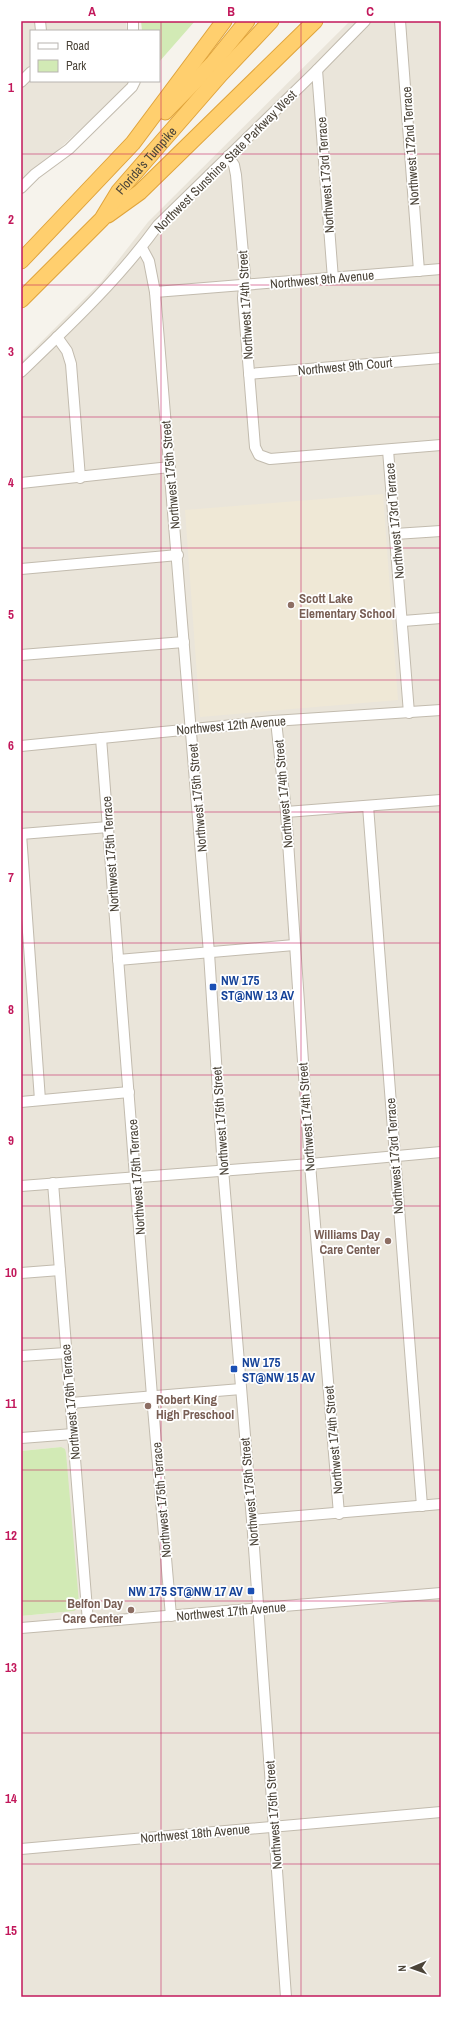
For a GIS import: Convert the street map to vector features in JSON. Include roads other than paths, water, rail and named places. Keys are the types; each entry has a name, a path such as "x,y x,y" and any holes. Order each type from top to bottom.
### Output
{"highway":[{"name":"Florida's Turnpike","path":"21,261 133,143 224,21"},
{"path":"133,143 213,63 248,21"},
{"name":"Florida's Turnpike","path":"21,300 102,219 120,191 220,75 272,21"},
{"path":"102,219 140,192 315,21"}],"street":[{"name":"Northwest Sunshine State Parkway West","path":"21,372 57,337 142,248 158,225 317,70 365,21"},
{"name":"Northwest 172nd Terrace","path":"400,21 419,271"},
{"name":"Northwest 173rd Terrace","path":"317,70 333,279"},
{"path":"21,82 30,73"},
{"path":"21,188 35,174 69,149 132,87 134,82"},
{"name":"Northwest 174th Street","path":"228,156 234,164 236,175 244,286 243,298 255,447 258,455 270,459 388,450"},
{"name":"Northwest 175th Street","path":"142,248 149,261 155,292 178,555 209,953 223,1170 252,1520 286,1997"},
{"name":"Northwest 9th Avenue","path":"155,292 441,270"},
{"path":"57,337 67,351 71,364 80,478"},
{"name":"Northwest 9th Court","path":"249,374 441,358"},
{"path":"388,450 441,445"},
{"name":"Northwest 173rd Terrace","path":"388,450 403,621 409,713"},
{"path":"21,483 80,478 170,467"},
{"path":"396,534 441,531"},
{"path":"21,569 178,555"},
{"path":"403,621 441,618"},
{"path":"21,655 184,642"},
{"name":"Northwest 12th Avenue","path":"21,746 276,721 441,710"},
{"name":"Northwest 174th Street","path":"276,721 286,812 310,1164 338,1514"},
{"name":"Northwest 175th Terrace","path":"102,738 152,1396 171,1616"},
{"path":"286,812 441,800"},
{"name":"Northwest 173rd Terrace","path":"368,806 422,1506"},
{"path":"40,1100 21,834 108,827"},
{"path":"118,960 294,945"},
{"path":"21,1102 129,1092"},
{"path":"21,1186 136,1176 310,1164 394,1155 441,1152"},
{"name":"Northwest 176th Terrace","path":"53,1183 88,1622"},
{"path":"21,1273 60,1270"},
{"path":"21,1356 66,1353"},
{"path":"71,1403 241,1389"},
{"path":"21,1438 73,1434"},
{"path":"252,1520 338,1514 441,1504"},
{"name":"Northwest 17th Avenue","path":"21,1628 258,1609 441,1592"},
{"name":"Northwest 18th Avenue","path":"21,1849 441,1812"}],"place":[{"name":"Scott Lake Elementary School","path":"291,605"},
{"name":"NW 175 ST@NW 13 AV","path":"213,987"},
{"name":"Williams Day Care Center","path":"388,1241"},
{"name":"NW 175 ST@NW 15 AV","path":"234,1369"},
{"name":"Robert King High Preschool","path":"148,1406"},
{"name":"NW 175 ST@NW 17 AV","path":"251,1591"},
{"name":"Belfon Day Care Center","path":"131,1610"}]}
